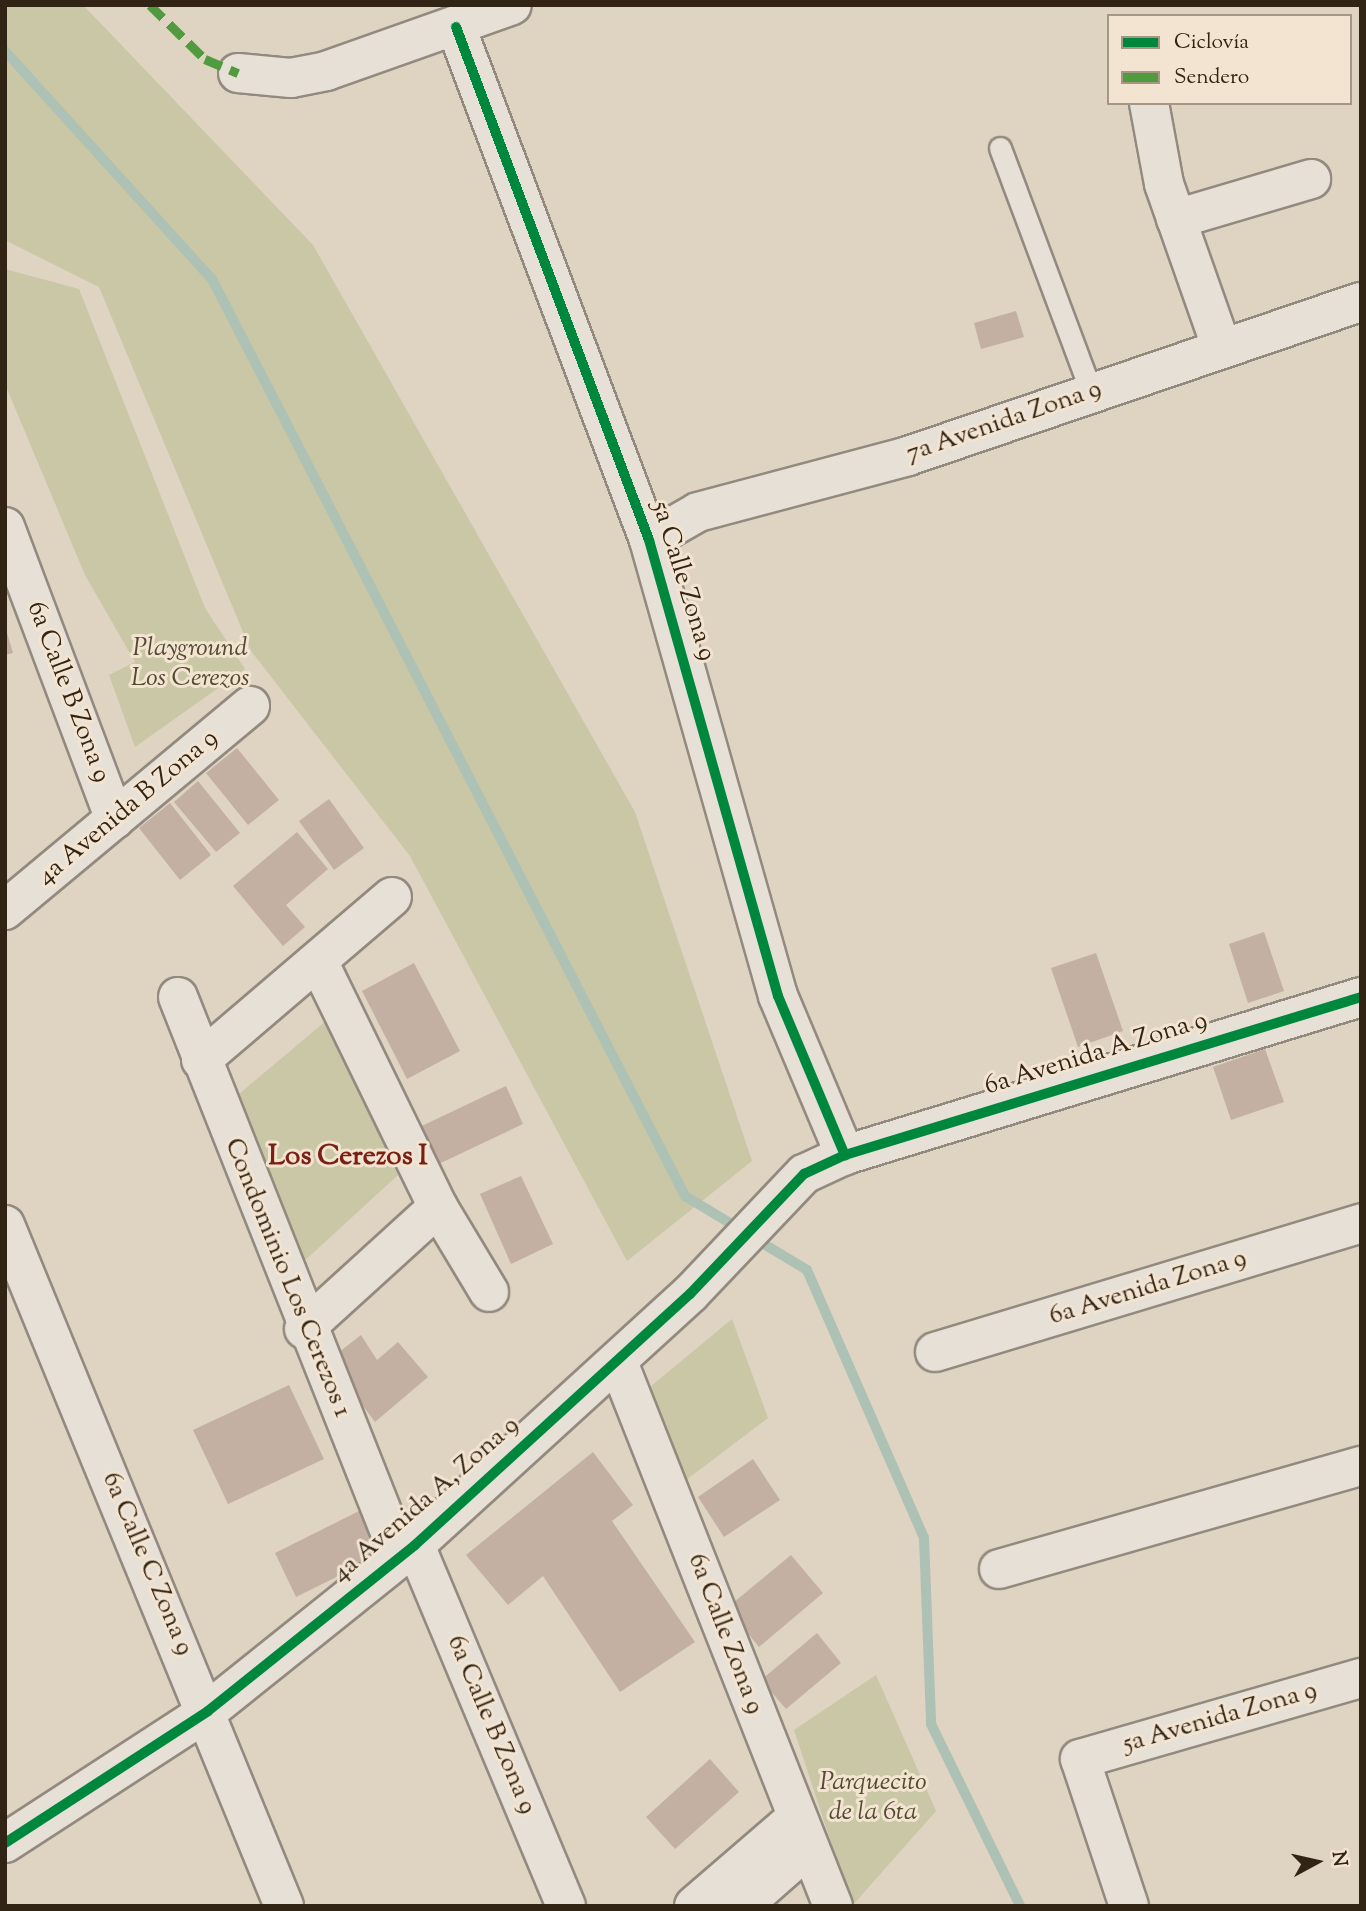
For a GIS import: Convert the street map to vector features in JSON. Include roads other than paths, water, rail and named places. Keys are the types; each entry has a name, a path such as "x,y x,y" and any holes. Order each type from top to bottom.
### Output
{"street":[{"path":"238,73 290,78 326,71 454,16 512,5"},
{"name":"5a Calle Zona 9","path":"454,16 649,540 778,996 845,1155"},
{"path":"1149,105 1156,156 1222,349"},
{"path":"1176,219 1311,179"},
{"name":"7a Avenida Zona 9","path":"649,540 698,512 908,456 1091,391 1361,302"},
{"name":"6a Calle B Zona 9","path":"5,527 115,819"},
{"name":"4a Avenida B Zona 9","path":"5,910 250,706"},
{"path":"201,1059 392,897"},
{"path":"318,961 438,1207 489,1292"},
{"name":"Condominio Los Cerezos 1","path":"178,997 304,1329 407,1551"},
{"name":"6a Avenida A Zona 9","path":"845,1155 1361,997"},
{"name":"4a Avenida A, Zona 9","path":"5,1843 208,1711 407,1551 690,1294 804,1174 845,1155"},
{"path":"304,1329 438,1207"},
{"name":"6a Avenida Zona 9","path":"935,1352 1361,1223"},
{"name":"6a Calle C Zona 9","path":"5,1225 208,1711 284,1906"},
{"name":"6a Calle Zona 9","path":"618,1362 833,1906"},
{"path":"999,1569 1361,1466"},
{"name":"6a Calle B Zona 9","path":"407,1551 566,1906"},
{"name":"5a Avenida Zona 9","path":"1129,1906 1080,1759 1361,1678"},
{"path":"694,1906 803,1832"},
{"path":"742,1906 803,1832"}],"lane":[{"path":"1000,148 1091,391"}],"waterway":[{"path":"5,51 212,279 685,1196 740,1229"},
{"path":"754,1238 807,1270 924,1538 931,1724 1020,1906"}],"district":[{"name":"Los Cerezos I","path":"348,1157"}],"park label":[{"name":"Playground Los Cerezos","path":"190,664"},
{"name":"Parquecito de la 6ta","path":"873,1798"}]}
